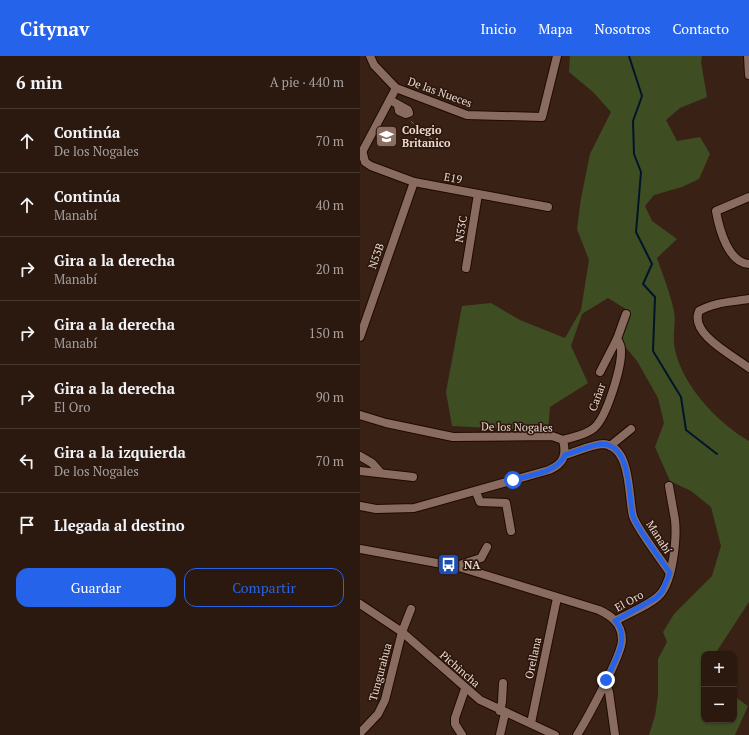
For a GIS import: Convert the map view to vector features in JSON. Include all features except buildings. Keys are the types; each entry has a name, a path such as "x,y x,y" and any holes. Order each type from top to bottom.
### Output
{"street":[{"name":"De las Nueces","path":"370,57 374,66 396,88 467,115 542,117 557,56"},
{"path":"748,56 749,75"},
{"path":"361,154 396,88"},
{"path":"390,100 408,110 408,115"},
{"name":"E19","path":"361,154 365,162 371,166 414,182 548,207"},
{"name":"N53B","path":"360,337 414,182"},
{"name":"N53C","path":"466,268 478,194"},
{"path":"747,264 734,256 725,241 716,211 749,197"},
{"path":"749,299 711,305 699,311 697,321 701,331 714,343 749,368"},
{"path":"600,372 617,339 626,314"},
{"name":"Cañar","path":"563,440 588,431 598,424 604,415 611,398 621,352 617,339"},
{"name":"De los Nogales","path":"360,415 386,423 453,437 552,436 563,440 565,455"},
{"path":"360,506 376,509 414,508 476,492 549,470 560,464 565,455 602,444 610,446 631,430"},
{"name":"Manabí","path":"610,446 620,455 627,471 633,517 670,573"},
{"path":"360,456 372,463 380,472"},
{"path":"360,471 380,472 413,477"},
{"name":"El Oro","path":"615,621 656,598 662,592 670,573 675,538 675,520 669,486"},
{"path":"476,492 480,502 506,503 511,531"},
{"path":"459,567 462,564 482,558 487,547"},
{"path":"360,549 459,567 599,610 615,621 622,635 621,648 577,735"},
{"name":"Orellana","path":"531,723 557,598"},
{"name":"Pichincha","path":"360,604 402,632 465,689 480,700 502,712 531,723 555,735"},
{"name":"Tungurahua","path":"360,733 378,714 384,704 402,632 411,609"},
{"path":"606,680 615,735"},
{"path":"500,735 503,683"},
{"path":"462,735 456,724 455,718 465,689"}],"path":[{"path":"408,115 417,130 447,147"}],"green space":[{"path":"570,56 702,56 701,62 707,97 680,108 666,120 677,141 700,137 710,154 699,179 682,187 654,195 645,206 652,221 677,239 657,258 674,311 674,344 677,358 683,373 701,400 724,424 749,441 749,602 717,651 701,651 701,723 737,723 737,698 748,706 735,735 649,735 655,716 658,695 658,659 667,642 663,632 674,614 712,576 721,546 711,507 691,491 670,481 655,447 664,423 658,398 637,361 623,344 621,334 629,311 608,298 582,314 571,346 588,383 550,407 548,431 452,426 446,392 462,306 491,303 520,320 565,338 581,310 589,260 577,229 581,198 590,154 611,112 593,92 569,72"}],"waterway":[{"path":"629,56 642,96 633,121 634,154 641,172 636,232 652,264 643,284 655,297 653,351 681,397 686,430 717,454"}],"place":[{"name":"Colegio Britanico","path":"387,136"},
{"name":"NA","path":"449,565"}],"route":[{"path":"513,480 554,468 560,464 565,455 602,444 610,446 620,455 627,471 633,517 670,573 662,592 656,598 615,621 622,635 621,648 606,680"}]}
